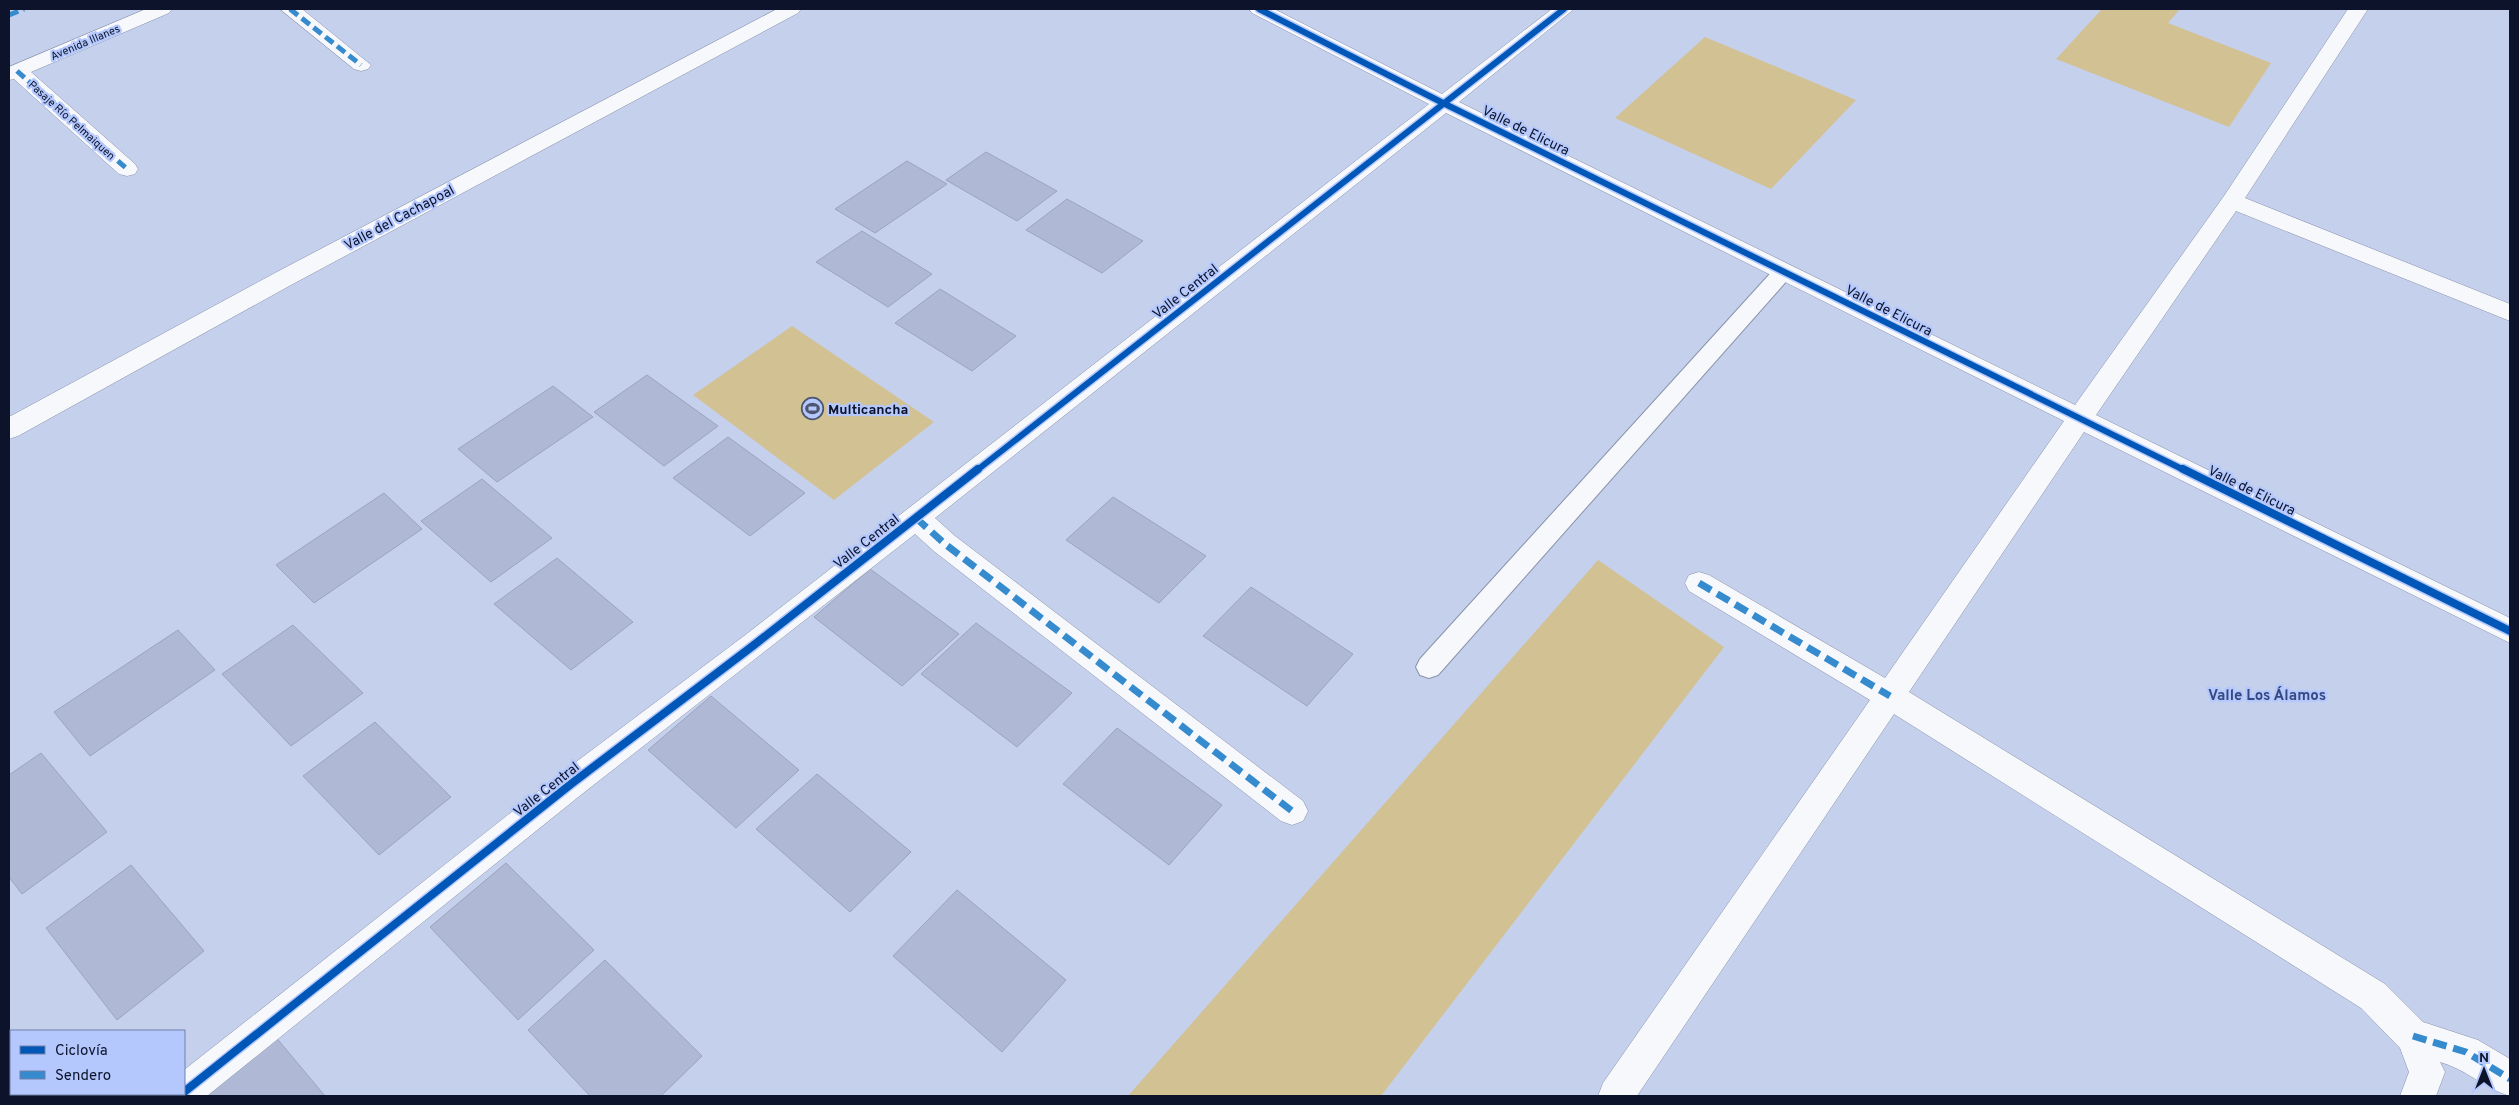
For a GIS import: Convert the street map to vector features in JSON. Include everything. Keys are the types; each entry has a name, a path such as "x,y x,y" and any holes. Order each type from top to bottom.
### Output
{"street":[{"name":"Avenida Illanes","path":"13,72 162,9"},
{"path":"290,9 361,65"},
{"name":"Valle del Cachapoal","path":"9,429 283,279 791,9"},
{"name":"Valle de Elicura","path":"1259,9 1443,103 2078,419 2510,630"},
{"name":"Valle Central","path":"185,1091 571,784 754,645 1564,9"},
{"path":"1616,1096 2078,419 2232,201 2358,9"},
{"name":"Pasaje Río Pelmaiquen","path":"13,72 127,169"},
{"path":"2232,201 2510,313"},
{"path":"916,518 945,544 1292,811"},
{"path":"1699,583 1890,696 2374,996 2413,1036 2427,1072 2418,1096"},
{"path":"2413,1036 2466,1052 2510,1079"}],"lane":[{"path":"1429,667 1784,272"}],"shaded area":[{"path":"2102,9 2180,9 2168,23 2271,63 2229,127 2056,59"},
{"path":"1705,37 1856,100 1771,189 1615,118"},
{"name":"Multicancha","path":"792,326 934,422 834,500 693,395"},
{"path":"1598,560 1724,647 1381,1096 1128,1096"}],"building":[{"path":"986,152 1057,191 1017,221 946,180"},
{"path":"907,161 947,184 875,233 835,209"},
{"path":"1067,199 1143,241 1102,273 1026,230"},
{"path":"862,231 932,274 888,307 816,262"},
{"path":"940,289 1016,336 972,371 895,323"},
{"path":"647,375 718,426 664,466 594,412"},
{"path":"553,386 593,417 497,482 458,449"},
{"path":"728,437 805,493 750,536 673,478"},
{"path":"482,479 552,538 491,582 421,521"},
{"path":"384,493 422,529 314,603 276,565"},
{"path":"1113,497 1206,556 1159,603 1066,540"},
{"path":"557,558 633,622 571,670 494,604"},
{"path":"870,569 959,634 902,686 814,617"},
{"path":"1251,587 1353,654 1307,706 1203,636"},
{"path":"976,623 1072,693 1017,747 921,674"},
{"path":"293,625 363,693 291,746 222,674"},
{"path":"178,630 215,670 90,756 54,712"},
{"path":"711,696 799,770 736,828 648,750"},
{"path":"375,722 451,797 379,855 303,776"},
{"path":"1117,728 1222,805 1169,865 1063,784"},
{"path":"41,753 107,832 22,894 9,877 9,775"},
{"path":"817,774 911,852 850,912 756,829"},
{"path":"506,863 594,950 518,1020 430,927"},
{"path":"131,865 204,951 117,1020 46,928"},
{"path":"957,890 1066,980 1002,1052 893,956"},
{"path":"605,960 702,1056 661,1096 590,1096 528,1030"},
{"path":"269,1029 325,1096 188,1096"}],"marked path":[{"path":"9,15 24,9"},
{"path":"290,9 361,65"},
{"path":"17,71 127,169"},
{"path":"916,518 945,544 1292,811"},
{"path":"1699,583 1890,696"},
{"path":"2413,1036 2466,1052 2510,1079"}],"cycle path":[{"path":"1259,9 1443,103 2510,631"},
{"path":"185,1091 571,784 754,645 1564,9"}],"place":[{"name":"Multicancha","path":"812,409"}],"district":[{"name":"Valle Los Álamos","path":"2267,695"}]}
